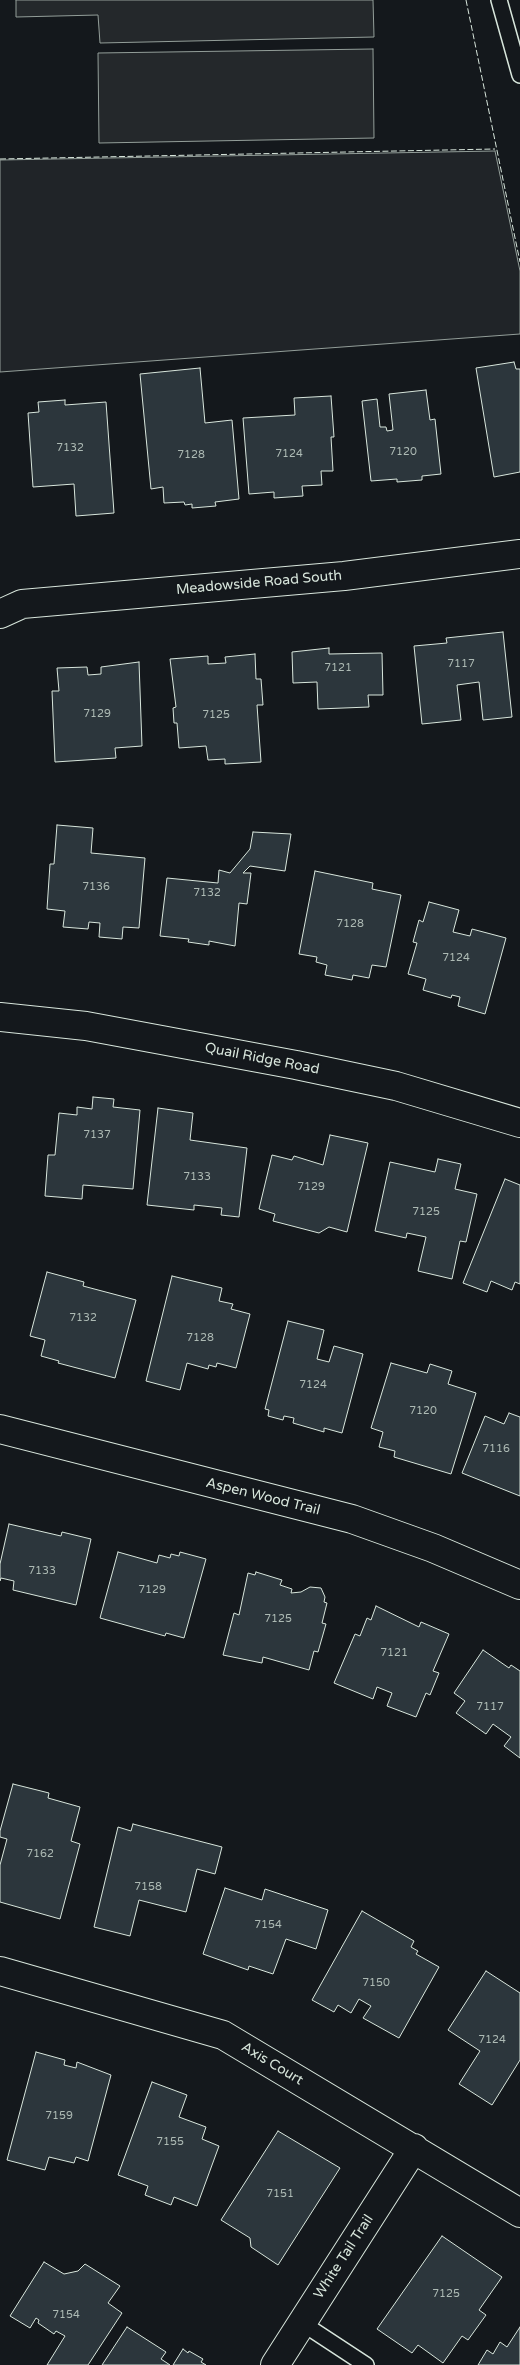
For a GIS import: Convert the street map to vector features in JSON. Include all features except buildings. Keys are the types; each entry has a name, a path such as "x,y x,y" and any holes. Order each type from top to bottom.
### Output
{"street":[{"name":"Meadowside Road South","path":"0,614 22,604 344,576 520,554"},
{"name":"Quail Ridge Road","path":"0,1017 86,1026 296,1065 396,1086 520,1123"},
{"name":"Aspen Wood Trail","path":"0,1429 352,1520 433,1548 520,1585"},
{"name":"Axis Court","path":"0,1971 223,2035 520,2213"},
{"name":"White Tail Trail","path":"275,2365 414,2148"}],"lane":[{"path":"499,0 520,75"},
{"path":"302,2323 366,2365"}],"shaded area":[{"path":"16,0 373,0 374,37 100,43 98,15 16,17"},
{"path":"373,49 374,138 99,143 98,53"},
{"path":"495,151 520,271 520,334 0,372 0,160"}],"fence":[{"path":"466,0 520,262"},
{"path":"0,159 495,149"}]}
